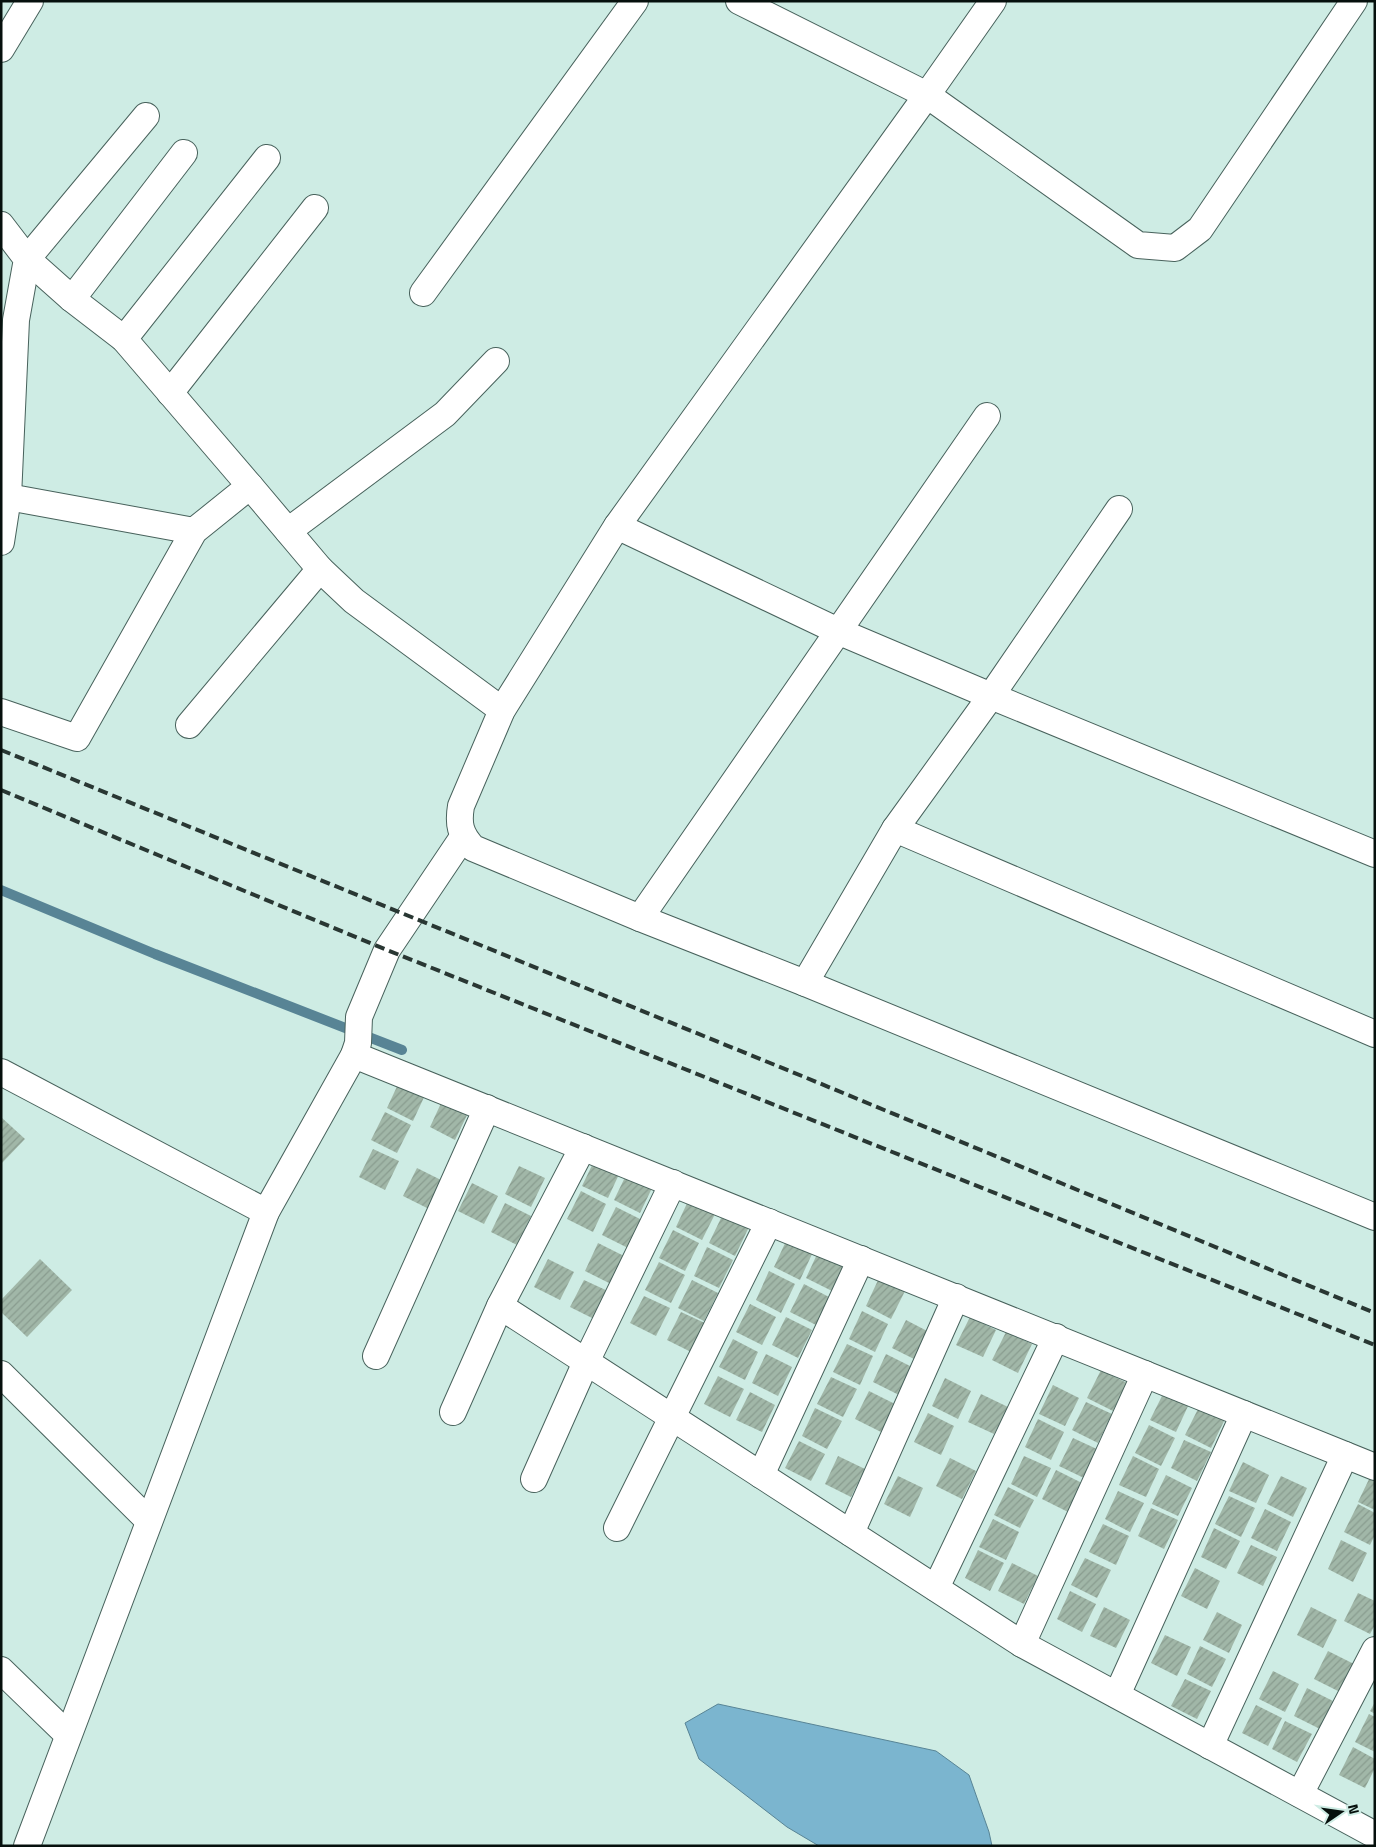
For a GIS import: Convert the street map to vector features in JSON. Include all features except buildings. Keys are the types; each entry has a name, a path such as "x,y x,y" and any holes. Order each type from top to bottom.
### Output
{"street":[{"path":"1,50 30,1"},
{"path":"423,293 635,1"},
{"path":"739,1 927,95 1138,246 1175,248 1200,229 1354,1"},
{"path":"993,1 617,526 502,710 461,806 459,821 462,837 473,848 487,856 804,983 1375,1217"},
{"path":"1,542 8,497 16,320 27,259 146,116"},
{"path":"72,299 184,153"},
{"path":"124,339 267,158"},
{"path":"170,393 315,208"},
{"path":"1,225 27,259 72,299 124,339 320,569 354,601 502,710"},
{"path":"288,532 445,414 496,361"},
{"path":"640,918 840,632 987,416"},
{"path":"1,712 77,738 194,531 250,486"},
{"path":"8,497 194,531"},
{"path":"804,983 895,829 991,696 1119,509"},
{"path":"617,526 840,632 1375,854"},
{"path":"189,725 320,569"},
{"path":"895,829 1375,1034"},
{"path":"26,1846 266,1212 356,1049 359,1017 387,950 462,837"},
{"path":"356,1049 487,1108 1375,1467"},
{"path":"1,1072 266,1212"},
{"path":"376,1356 487,1108"},
{"path":"453,1412 500,1306 583,1147"},
{"path":"534,1479 586,1362 673,1183"},
{"path":"617,1528 769,1222"},
{"path":"761,1475 861,1259"},
{"path":"851,1533 956,1297"},
{"path":"500,1306 1022,1644 1375,1834"},
{"path":"936,1588 1056,1337"},
{"path":"1,1374 149,1521"},
{"path":"1022,1644 1146,1374"},
{"path":"1117,1695 1244,1414"},
{"path":"1210,1746 1345,1455"},
{"path":"1300,1794 1375,1650"},
{"path":"1,1670 68,1735"}],"water":[{"path":"718,1704 936,1751 969,1775 992,1846 819,1846 787,1827 699,1759 685,1723"}],"waterway":[{"path":"1,890 155,954 402,1050"}],"railway":[{"path":"1,750 802,1076 1375,1313"},
{"path":"1,790 387,950 1375,1345"}]}
